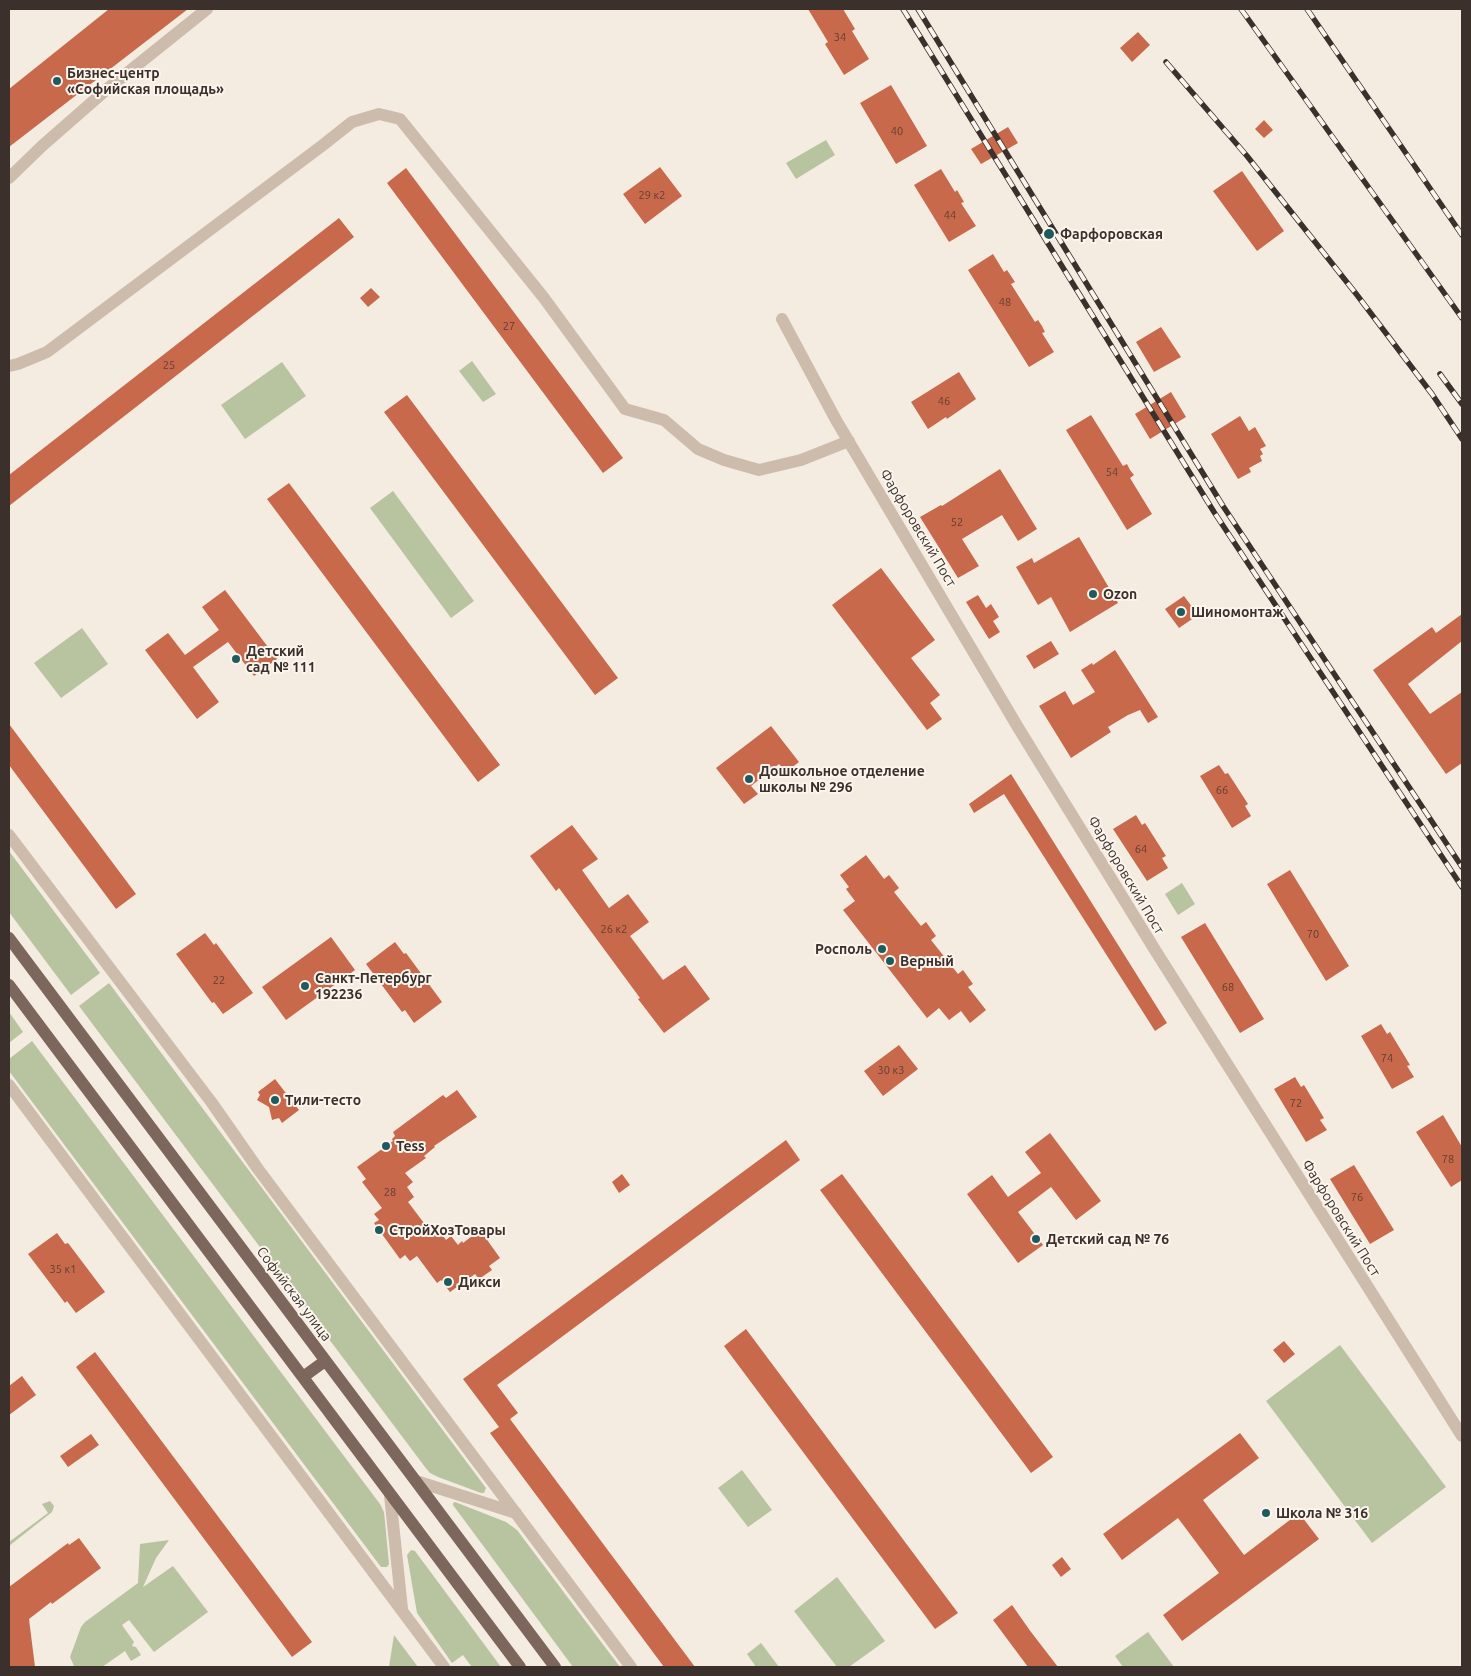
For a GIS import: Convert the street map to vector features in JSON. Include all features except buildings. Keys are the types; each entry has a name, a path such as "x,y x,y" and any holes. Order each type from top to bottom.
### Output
{"main road":[{"name":"Софийская улица","path":"9,938 555,1667"},
{"path":"9,985 520,1667"},
{"path":"302,1377 325,1361"}],"street":[{"path":"9,178 42,146 106,90 207,9"},
{"path":"9,366 47,352 324,145 352,122 379,114 400,119 544,298 625,408 664,420 698,449 724,460 759,470 801,460 849,441"},
{"name":"Фарфоровский Пост","path":"782,319 849,441 1019,729 1154,950 1462,1436"},
{"path":"9,835 212,1103 258,1169 630,1667"},
{"path":"9,1084 444,1667"},
{"path":"416,1481 516,1514"},
{"path":"390,1495 402,1611"}],"green space":[{"path":"826,140 835,155 796,179 786,163"},
{"path":"472,361 496,394 483,402 459,371"},
{"path":"282,362 306,396 245,439 221,405"},
{"path":"393,491 474,601 451,618 370,508"},
{"path":"82,628 108,664 61,698 34,663"},
{"path":"9,851 100,973 71,995 9,912"},
{"path":"1182,883 1195,904 1178,915 1165,894"},
{"path":"109,983 486,1488 484,1493 438,1477 430,1473 425,1467 79,1006"},
{"path":"9,1012 23,1032 9,1043"},
{"path":"32,1041 380,1504 384,1512 389,1564 387,1567 381,1567 9,1071 9,1059"},
{"path":"1340,1345 1446,1487 1372,1543 1266,1401"},
{"path":"742,1470 772,1510 748,1527 718,1488"},
{"path":"50,1501 54,1506 52,1512 9,1546 9,1542 48,1513 42,1504"},
{"path":"455,1502 506,1522 517,1530 620,1667 573,1667 453,1505"},
{"path":"169,1540 156,1558 143,1587 173,1566 208,1612 154,1652 129,1620 122,1625 134,1642 132,1646 136,1647 141,1655 131,1661 125,1651 102,1667 74,1666 70,1657 81,1627 85,1622 138,1583 140,1544"},
{"path":"411,1550 415,1551 501,1667 472,1667 463,1655 452,1663 417,1613 407,1555"},
{"path":"837,1577 885,1641 849,1667 837,1667 794,1611"},
{"path":"1148,1632 1174,1667 1123,1667 1115,1656"},
{"path":"394,1635 418,1667 389,1667"},
{"path":"761,1643 779,1667 756,1667 747,1654"}],"railway":[{"path":"903,9 1214,512 1462,887"},
{"path":"918,9 1223,506 1462,867"},
{"path":"1241,9 1462,318"},
{"path":"1307,9 1462,235"},
{"path":"1166,62 1247,156 1357,295 1432,394 1462,439"},
{"path":"1440,374 1462,404"}],"place":[{"name":"Бизнес-центр «Софийская площадь»","path":"57,81"},
{"name":"Фарфоровская","path":"1049,234"},
{"name":"Ozon","path":"1093,594"},
{"name":"Шиномонтаж","path":"1181,612"},
{"name":"Детский сад № 111","path":"236,659"},
{"name":"Дошкольное отделение школы № 296","path":"749,779"},
{"name":"Росполь","path":"882,949"},
{"name":"Верный","path":"890,961"},
{"name":"Санкт-Петербург 192236","path":"305,986"},
{"name":"Тили-тесто","path":"275,1100"},
{"name":"Tess","path":"386,1146"},
{"name":"СтройХозТовары","path":"379,1230"},
{"name":"Детский сад № 76","path":"1036,1239"},
{"name":"Дикси","path":"448,1282"},
{"name":"Школа № 316","path":"1266,1513"}]}
